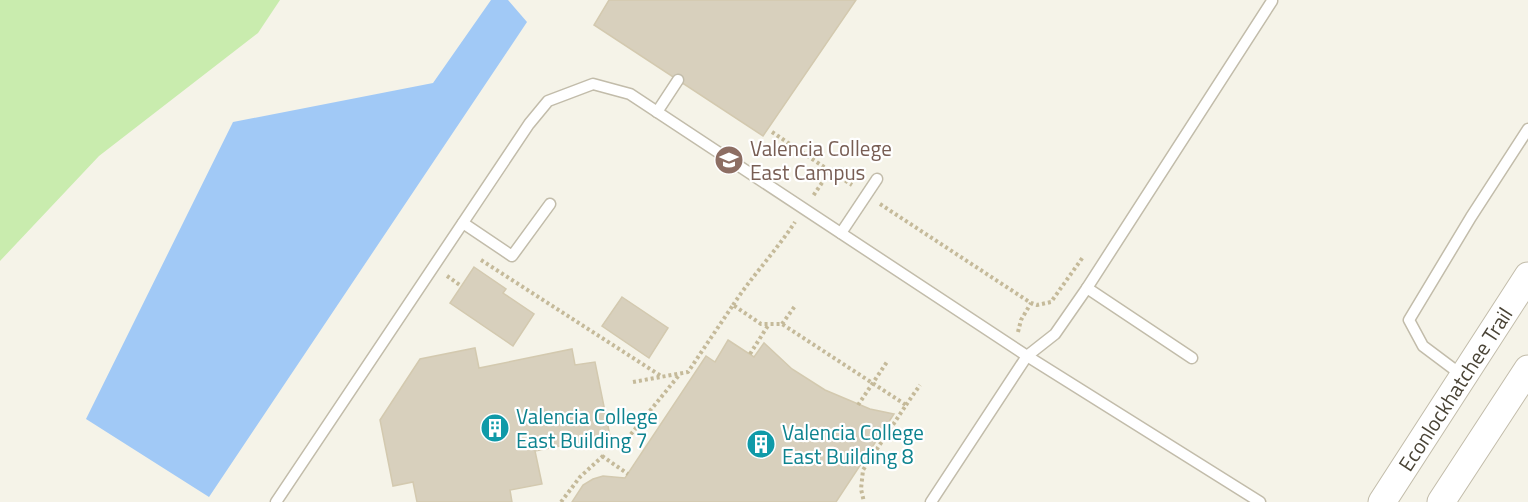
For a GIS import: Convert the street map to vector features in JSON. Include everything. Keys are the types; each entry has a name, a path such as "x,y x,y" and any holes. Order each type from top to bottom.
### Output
{"street":[{"name":"Econlockhatchee Trail","path":"1382,502 1528,276"},
{"path":"1441,502 1528,369"}],"lane":[{"path":"931,502 1027,356 1054,334 1087,288 1272,1"},
{"path":"657,112 678,80"},
{"path":"276,502 529,124 548,101 592,84 630,94 1027,356 1260,502"},
{"path":"1463,376 1423,345 1409,320 1471,217 1528,129"},
{"path":"841,233 877,179"},
{"path":"463,223 512,256 550,204"},
{"path":"1087,288 1192,358"}],"path":[{"path":"830,171 1031,303 1037,305 1051,302 1083,257"},
{"path":"482,260 662,376"},
{"path":"445,274 461,286"},
{"path":"633,382 688,372 733,305 760,324 783,324 906,405"},
{"path":"783,324 795,306"},
{"path":"750,354 770,324"},
{"path":"858,405 887,362"},
{"path":"627,439 680,374"},
{"path":"864,502 861,489 863,470 920,385"},
{"path":"561,502 580,477 603,456 628,474"}],"green space":[{"path":"0,0 280,0 258,33 99,156 0,261"}],"water":[{"path":"491,0 508,0 527,22 209,497 86,419 233,122 433,83"}],"building":[{"path":"609,0 856,0 763,136 594,25"},
{"path":"474,267 506,289 503,293 534,314 513,346 450,303"},
{"path":"622,297 668,328 649,358 602,326"},
{"name":"Valencia College East Building 8","path":"728,340 754,357 764,343 792,369 825,390 870,409 894,414 836,502 572,502 583,485 593,479 603,476 625,478 706,356 715,362"},
{"name":"Valencia College East Building 7","path":"475,348 479,368 572,349 575,365 595,362 610,436 535,451 542,484 510,490 512,502 417,502 413,482 393,486 380,420 420,359"}],"place":[{"name":"Valencia College East Campus","path":"729,160"},
{"name":"Valencia College East Building 7","path":"495,428"},
{"name":"Valencia College East Building 8","path":"761,444"}]}
